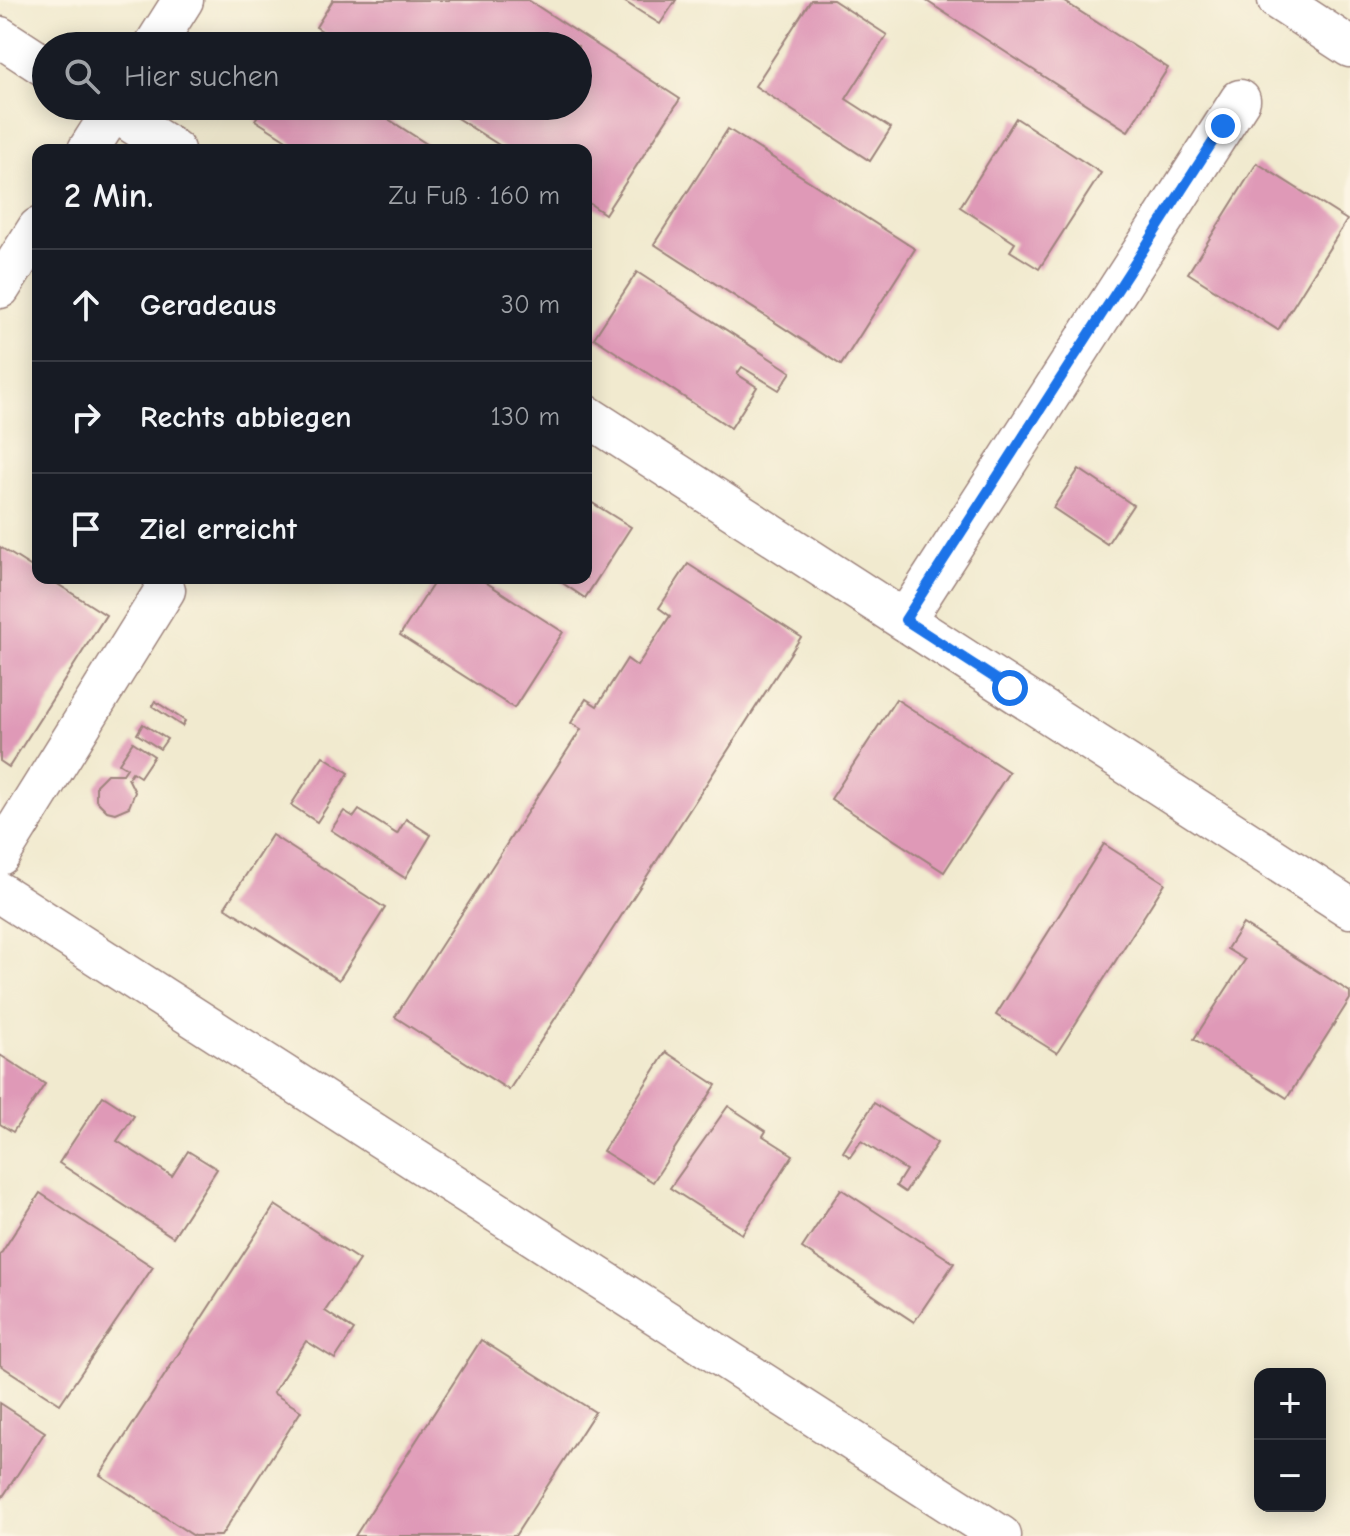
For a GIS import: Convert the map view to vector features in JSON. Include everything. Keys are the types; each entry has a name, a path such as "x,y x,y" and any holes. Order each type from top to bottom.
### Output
{"lane":[{"path":"163,32 183,0"},
{"path":"1278,0 1350,47"},
{"path":"0,37 32,58"},
{"path":"905,620 1240,100"},
{"path":"91,144 104,120"},
{"path":"130,120 165,144"},
{"path":"0,288 32,237"},
{"path":"592,419 1350,908"},
{"path":"0,855 165,590"},
{"path":"0,893 1001,1536"}],"building":[{"path":"333,0 528,0 577,32 324,32 316,27"},
{"path":"622,0 676,0 660,24"},
{"path":"811,0 833,0 887,35 846,99 891,128 870,161 755,86"},
{"path":"925,0 1062,0 1168,68 1128,131"},
{"path":"592,42 680,99 605,214 592,205 592,144 498,144 460,120 592,120"},
{"path":"1016,118 1101,173 1039,269 1010,251 1015,243 960,207"},
{"path":"255,120 390,120 427,144 293,144"},
{"path":"728,129 915,249 841,365 654,244"},
{"path":"1257,163 1347,220 1278,330 1188,273"},
{"path":"637,272 791,372 779,390 742,367 737,374 757,387 731,428 594,338"},
{"path":"1079,469 1133,505 1107,544 1053,508"},
{"path":"592,503 631,527 585,598 564,584 592,584"},
{"path":"0,547 32,567 32,584 57,584 106,615 9,767 0,761"},
{"path":"688,564 801,637 509,1090 395,1017 581,729 571,723 586,699 597,706 627,659 637,666 670,616 659,608"},
{"path":"433,584 488,584 563,632 514,708 400,635"},
{"path":"896,699 1009,772 944,872 831,799"},
{"path":"155,701 185,721 182,726 152,706"},
{"path":"143,724 167,739 160,749 137,734"},
{"path":"133,742 154,756 140,777 132,772 128,778 135,792 129,807 115,813 107,811 96,800 96,785 107,774 123,774 127,768 119,763"},
{"path":"323,756 349,773 317,822 291,805"},
{"path":"359,810 397,834 406,819 431,835 405,878 331,830 344,811 354,817"},
{"path":"272,835 385,908 339,980 225,907"},
{"path":"1104,844 1165,883 1057,1053 996,1015"},
{"path":"1243,924 1350,992 1350,999 1287,1098 1194,1039 1245,960 1227,949"},
{"path":"666,1052 716,1085 653,1182 603,1151"},
{"path":"0,1055 45,1084 13,1132 0,1124"},
{"path":"103,1096 134,1116 117,1141 172,1176 188,1151 217,1169 173,1237 59,1163"},
{"path":"874,1103 937,1143 905,1192 896,1186 906,1170 861,1141 850,1157 843,1152"},
{"path":"728,1106 766,1131 763,1136 793,1155 742,1234 670,1188"},
{"path":"841,1189 954,1263 914,1322 802,1248"},
{"path":"40,1193 153,1267 60,1404 0,1365 0,1255"},
{"path":"275,1205 359,1260 325,1311 354,1330 335,1359 306,1341 273,1393 301,1411 221,1536 194,1536 100,1475"},
{"path":"481,1340 595,1412 515,1536 355,1536"},
{"path":"0,1403 45,1432 0,1501"}],"route":[{"path":"1010,688 905,620 1223,126"}]}
